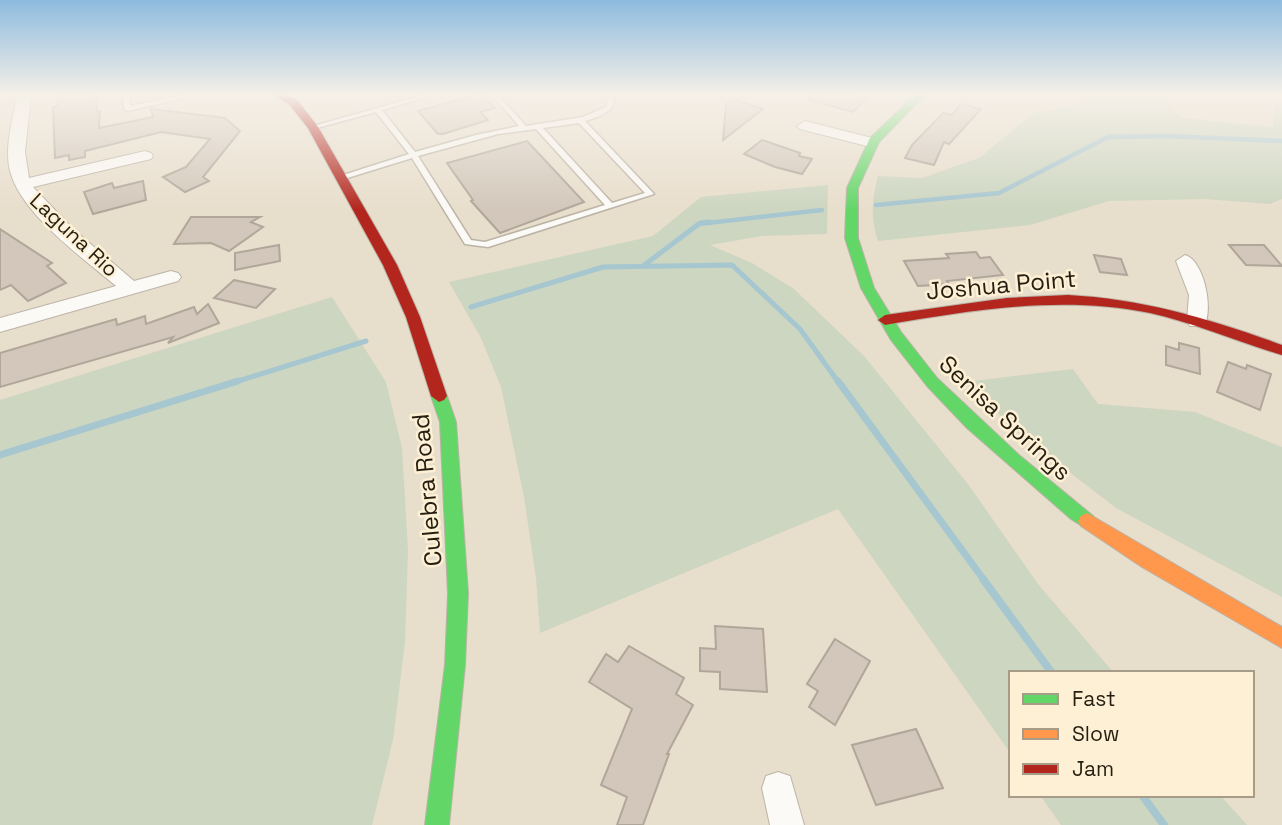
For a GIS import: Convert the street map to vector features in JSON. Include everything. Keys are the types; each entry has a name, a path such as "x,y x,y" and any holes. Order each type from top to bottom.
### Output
{"street":[{"name":"Laguna Rio","path":"20,134 17,159 23,184 55,221 132,289"},
{"name":"Culebra Road","path":"317,134 390,265 413,317 448,422 458,593 452,703 437,825"},
{"path":"836,134 871,142"},
{"name":"Senisa Springs","path":"879,134 871,142 853,181 849,229 868,287 905,351 978,431 1071,510 1154,564 1282,638"},
{"path":"23,184 145,156"},
{"path":"1185,261 1199,295 1197,321"},
{"path":"0,325 171,277"},
{"name":"Joshua Point","path":"885,320 1057,299 1108,302 1158,310 1282,350"},
{"path":"778,788 787,825"}],"lane":[{"path":"396,134 414,156 468,243 485,244 650,194 593,134"},
{"path":"341,177 492,134"},
{"path":"544,134 610,206"}],"green space":[{"path":"1009,134 1282,134 1282,199 1270,204 1204,199 1109,201 1030,225 878,241 873,208 878,176 922,178 979,158"},
{"path":"828,185 827,234 762,236 710,245 752,263 794,289 864,356 968,484 1038,584 1112,671 1009,671 1009,751 838,509 540,633 536,578 524,497 501,387 481,338 449,282 653,236 701,197"},
{"path":"332,297 386,382 402,448 408,550 405,642 393,740 372,825 0,825 0,400"},
{"path":"1073,369 1098,404 1195,412 1282,447 1282,597 1116,508 1020,434 965,382"},
{"path":"1041,797 1222,797 1247,825 1061,825"}],"building":[{"path":"54,134 155,134 85,151 85,157 69,160 69,155 55,158"},
{"path":"172,134 238,134 203,177 209,181 185,192 163,177 186,167 210,139"},
{"path":"923,134 959,134 949,144 944,142 934,165 905,158 912,145"},
{"path":"762,140 812,159 802,174 775,167 744,154"},
{"path":"527,141 584,202 500,233 471,201 473,200 447,163"},
{"path":"143,181 146,200 93,214 84,192 112,183 114,188"},
{"path":"191,217 260,217 251,222 263,227 229,251 211,243 174,244"},
{"path":"0,229 52,263 47,266 66,283 28,301 11,285 0,290"},
{"path":"279,245 280,261 235,270 235,253"},
{"path":"1229,245 1264,245 1282,266 1246,265"},
{"path":"976,252 980,258 990,257 1003,275 918,286 904,261 949,258 946,254"},
{"path":"1094,255 1121,259 1127,275 1100,272"},
{"path":"234,280 275,289 256,308 214,298"},
{"path":"208,304 219,323 168,343 173,337 0,387 0,353 116,319 117,325 145,316 146,324 194,307 197,314"},
{"path":"1179,343 1199,348 1200,374 1166,365 1166,346 1179,350"},
{"path":"1228,362 1246,369 1247,365 1271,374 1260,410 1217,392"},
{"path":"715,626 763,629 767,692 720,689 720,672 700,671 700,648 716,649"},
{"path":"835,639 870,661 835,725 809,707 818,691 807,684"},
{"path":"629,646 684,678 676,694 693,705 667,754 643,825 617,825 627,797 601,785 632,709 589,682 606,654 618,662"},
{"path":"916,729 943,788 876,805 852,745"}],"waterway":[{"path":"876,205 999,193 1108,137 1166,136 1282,141"},
{"path":"699,224 822,210"},
{"path":"643,266 700,223 710,222"},
{"path":"471,307 603,267 732,265 800,329 839,383"},
{"path":"232,383 366,341"},
{"path":"0,455 238,381"},
{"path":"838,381 984,580"},
{"path":"983,579 1051,671"},
{"path":"1143,797 1164,825"}],"traffic: fast":[{"path":"881,134 874,140 852,188 852,238 867,288 896,336 932,382 1013,460 1087,521"},
{"path":"437,825 455,665 458,593 448,422 439,396"}],"traffic: slow":[{"path":"1087,521 1149,561 1282,638"}],"traffic: jam":[{"path":"317,134 390,265 413,317 439,396"},
{"path":"885,320 1007,303 1098,301 1168,313 1282,350"}]}
